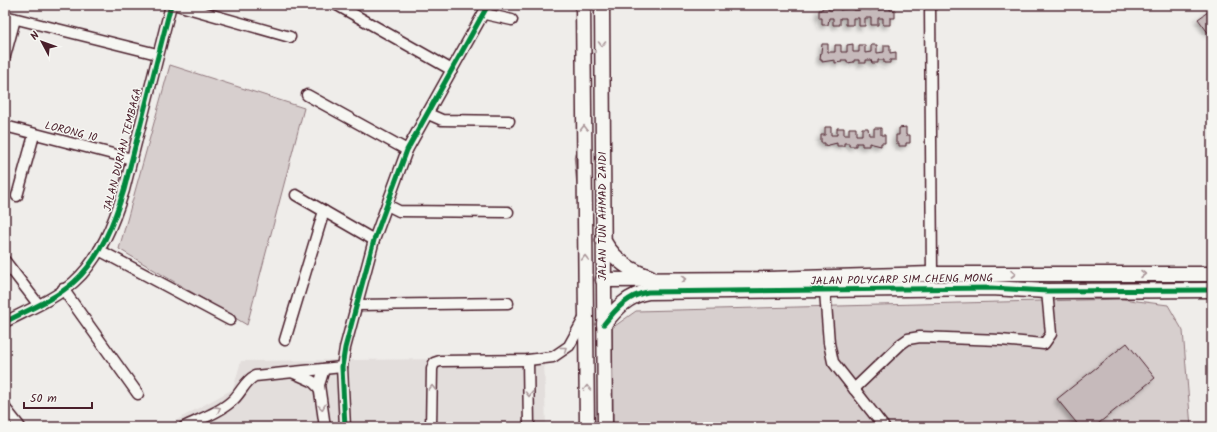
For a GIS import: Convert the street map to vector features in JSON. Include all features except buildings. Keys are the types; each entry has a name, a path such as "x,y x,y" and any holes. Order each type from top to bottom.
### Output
{"street":[{"name":"JALAN DURIAN TEMBAGA","path":"5,322 74,282 99,250 115,220 171,5"},
{"path":"177,5 290,37"},
{"path":"337,5 452,70"},
{"name":"JALAN TUN AHMAD ZAIDI","path":"583,5 587,427"},
{"name":"JALAN TUN AHMAD ZAIDI","path":"602,5 605,427"},
{"path":"930,5 932,274 939,283 945,286 986,286 991,288"},
{"path":"345,427 342,367 374,240 407,150 426,113 486,9 512,20"},
{"path":"5,56 10,17 157,54"},
{"path":"307,94 407,150"},
{"path":"426,113 442,120 509,121"},
{"name":"LORONG 10","path":"5,126 34,135 132,159"},
{"path":"16,196 34,135"},
{"path":"296,195 374,240"},
{"path":"387,205 399,211 508,212"},
{"path":"285,340 324,211"},
{"path":"603,240 608,249 625,265 641,274 660,279"},
{"path":"99,250 230,320"},
{"path":"5,261 38,304"},
{"path":"896,289 919,285 932,274"},
{"name":"JALAN POLYCARP SIM CHENG MONG","path":"603,280 769,279 932,274 1212,274"},
{"path":"769,279 807,284 825,291 829,343 833,362 884,427"},
{"name":"JALAN POLYCARP SIM CHENG MONG","path":"604,324 619,306 642,293 991,288 1047,291 1212,290"},
{"path":"63,289 138,394"},
{"path":"854,389 908,339 920,337 1000,340 1044,344 1051,334 1047,291"},
{"path":"357,305 508,303"},
{"path":"431,427 432,368 434,364 440,361 528,360 553,357 569,346 586,316"},
{"path":"528,360 529,427"},
{"path":"184,427 234,399 248,380 255,376 342,367"},
{"path":"324,369 320,376 319,388 325,427"},
{"path":"293,372 307,378 319,388"},
{"path":"5,408 20,427"}],"shaded area":[{"path":"170,65 304,108 247,325 119,249"},
{"path":"1122,299 1168,305 1183,331 1191,427 613,427 612,328 636,311"},
{"path":"544,358 546,427 164,427 233,389 241,361"}],"waterway":[{"path":"578,143 575,158 578,188"}],"cycle path":[{"path":"5,322 32,309 67,288 83,273 99,251 116,215 124,190 171,5"},
{"path":"345,427 342,367 345,348 374,240 407,150 488,5"},
{"path":"604,324 628,299 648,292 991,288 1047,291 1212,290"}]}
